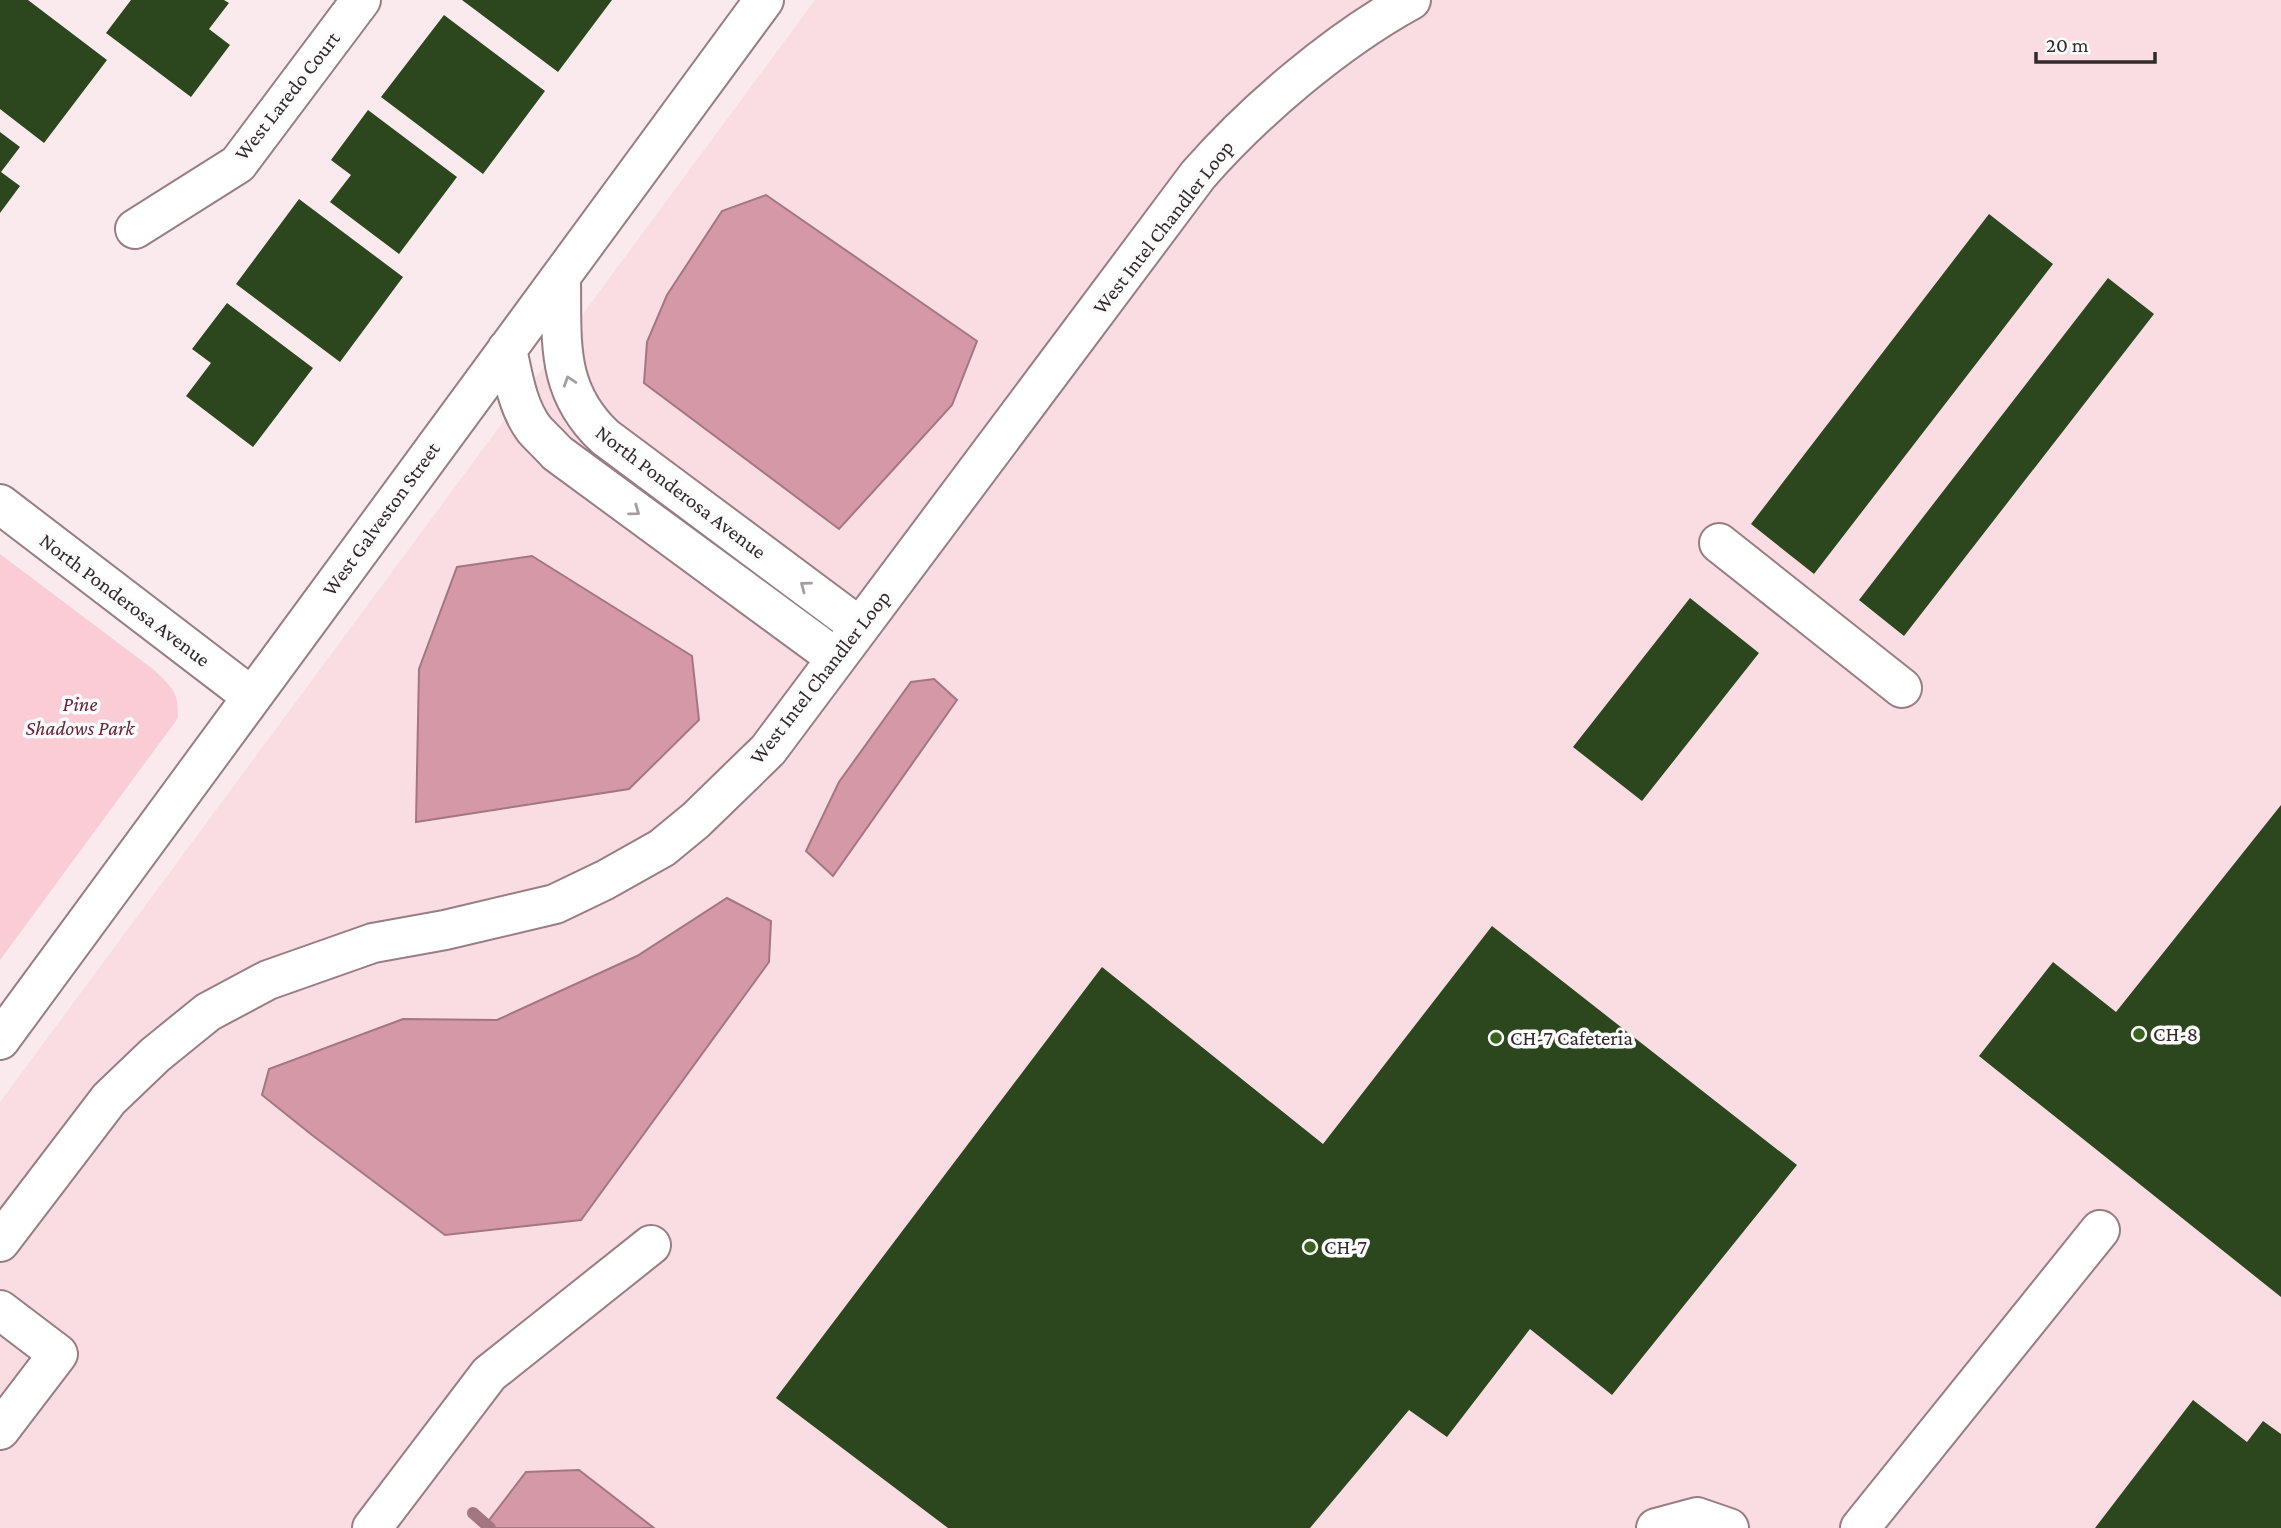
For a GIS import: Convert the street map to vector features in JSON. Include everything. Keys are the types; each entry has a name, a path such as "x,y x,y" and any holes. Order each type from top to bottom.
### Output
{"street":[{"name":"West Laredo Court","path":"135,229 238,164 361,0"},
{"name":"West Galveston Street","path":"0,1040 764,0"},
{"name":"West Intel Chandler Loop","path":"0,1242 109,1099 155,1055 208,1012 268,980 373,943 445,930 555,904 662,848 730,789 768,750 1198,175 1219,151 1284,90 1336,50 1411,0"},
{"name":"North Ponderosa Avenue","path":"561,277 566,376 574,397 592,424 605,438 860,626"},
{"name":"North Ponderosa Avenue","path":"507,349 520,403 526,416 534,429 557,453 836,658"},
{"name":"North Ponderosa Avenue","path":"0,505 251,696"},
{"path":"1719,543 1902,688"},
{"path":"1860,1528 2100,1230"},
{"path":"372,1528 489,1374 651,1245"},
{"path":"0,1310 58,1354 0,1430"},
{"path":"1657,1528 1697,1517 1729,1528"}],"shaded area":[{"path":"815,0 2281,0 2281,1528 0,1528 0,1102"},
{"path":"766,195 977,341 952,405 839,529 644,383 647,342 667,295 722,211"},
{"path":"532,556 692,656 699,720 629,789 416,822 419,669 457,567"},
{"path":"934,679 957,700 833,876 806,851 839,782 911,682"},
{"path":"727,898 771,921 769,962 581,1220 445,1235 262,1095 269,1069 403,1019 497,1020 637,956"},
{"path":"579,1470 654,1528 483,1528 526,1472"}],"green space":[{"name":"Pine Shadows Park","path":"0,554 154,670 173,691 177,701 178,718 0,960"}],"building":[{"path":"0,0 28,0 107,60 44,143 0,109"},
{"path":"131,0 224,0 229,3 209,29 230,45 191,97 106,33"},
{"path":"462,0 612,0 558,72"},
{"path":"444,15 545,91 483,174 381,97"},
{"path":"368,110 457,177 399,254 330,202 351,175 331,160"},
{"path":"0,132 20,147 1,172 20,186 0,213"},
{"path":"299,199 403,277 340,362 236,284"},
{"path":"1989,214 2053,264 1814,574 1751,524"},
{"path":"2108,278 2154,314 1904,636 1859,600"},
{"path":"227,303 313,368 253,447 186,396 211,363 192,349"},
{"path":"1690,598 1759,653 1642,801 1573,747"},
{"name":"CH-8","path":"2281,805 2281,1297 1979,1056 2053,962 2116,1012"},
{"name":"CH-7","path":"1492,926 1797,1165 1612,1395 1530,1329 1447,1437 1409,1410 1310,1528 948,1528 776,1398 1102,967 1323,1144"},
{"path":"2193,1400 2247,1442 2263,1421 2281,1434 2281,1528 2095,1528"}],"waterway":[{"path":"473,1513 490,1528"}],"place":[{"name":"CH-8","path":"2139,1034"},
{"name":"CH-7 Cafeteria","path":"1496,1038"},
{"name":"CH-7","path":"1310,1247"}]}
